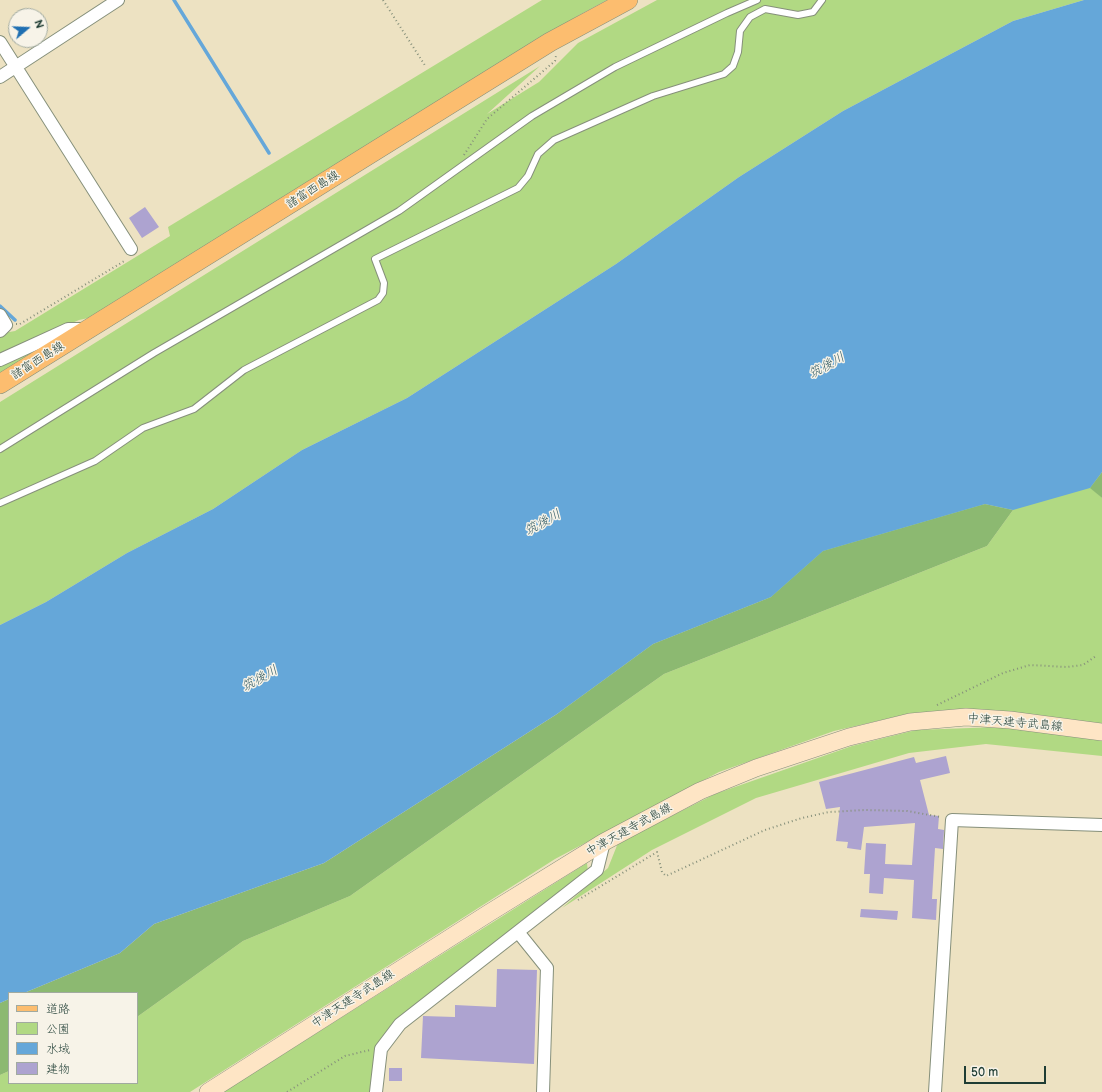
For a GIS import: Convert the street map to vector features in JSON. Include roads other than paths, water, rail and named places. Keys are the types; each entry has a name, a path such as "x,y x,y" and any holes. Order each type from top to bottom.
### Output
{"main road":[{"name":"諸富西島線","path":"0,384 550,42 628,0"},
{"name":"中津天建寺武島線","path":"208,1092 482,917 604,842 700,792 756,768 849,737 910,722 966,717 1010,720 1102,732"}],"street":[{"path":"0,77 118,0"},
{"path":"0,42 131,249"},
{"path":"0,360 68,329 89,329"},
{"path":"935,1092 952,820 1102,826"},
{"path":"376,1092 381,1049 400,1024 596,870 604,842"},
{"path":"518,932 547,968 543,1092"}],"lane":[{"path":"0,449 154,354 398,211 459,166 532,116 615,68 727,13 757,0"},
{"path":"0,504 95,461 143,428 194,409 244,370 378,300 383,293 384,283 375,259 518,188 528,176 538,154 554,140 653,96 724,74 733,66 738,52 740,31 750,17 765,9 798,15 813,12 822,0"}],"water":[{"name":"筑後川","path":"1084,0 1102,0 1102,472 1090,488 1013,510 985,504 823,551 771,597 653,644 557,714 324,863 154,924 120,953 26,992 8,992 8,999 0,1003 0,625 46,602 127,553 213,509 302,450 407,398 616,264 739,177 843,111 1013,21"}],"waterway":[{"path":"174,0 269,153"},
{"path":"0,306 15,320"}]}
